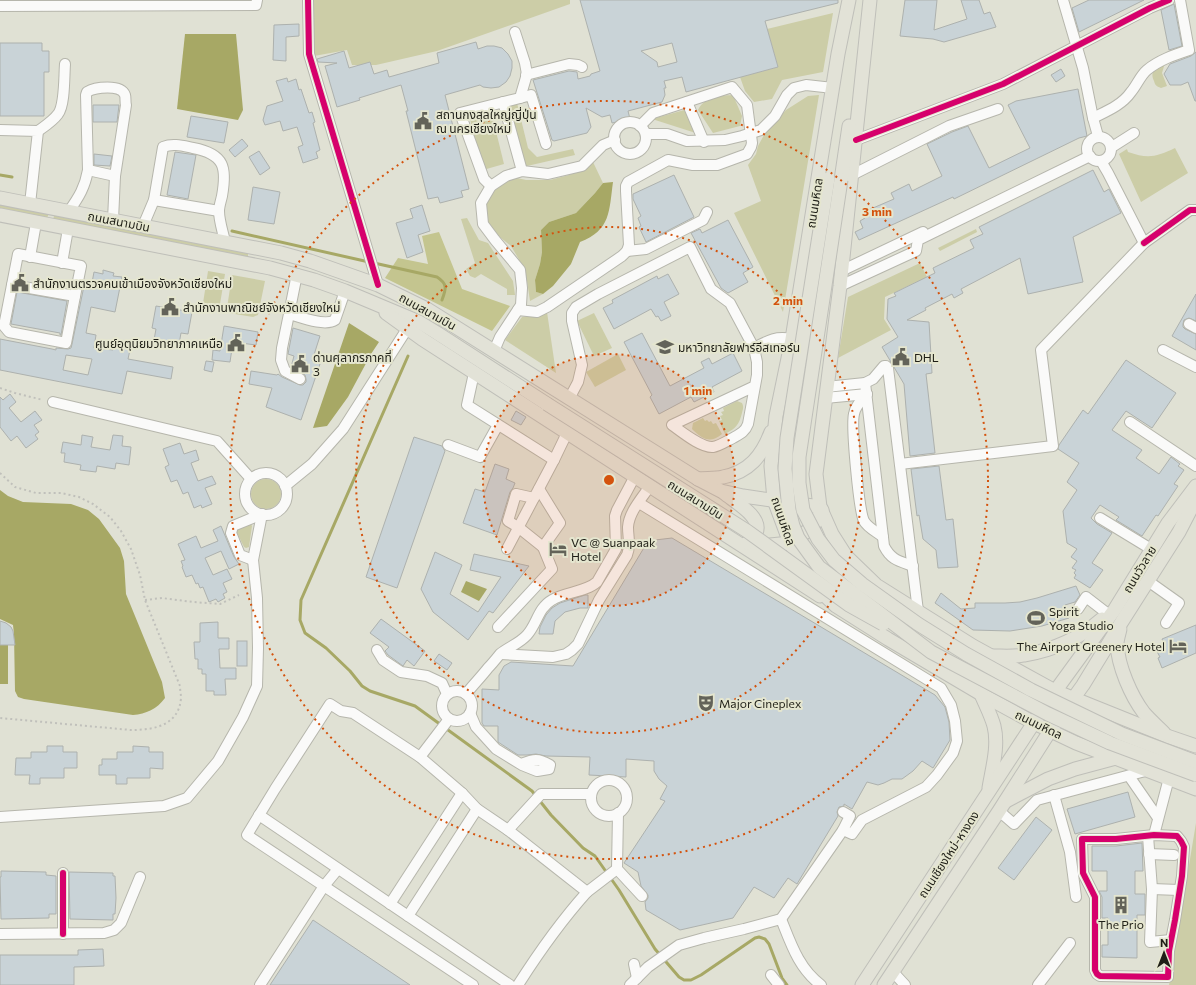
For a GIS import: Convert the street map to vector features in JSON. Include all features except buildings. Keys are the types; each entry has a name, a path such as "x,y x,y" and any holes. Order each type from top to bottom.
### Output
{"main road":[{"name":"ถนนมหิดล","path":"849,0 792,339 776,416 772,466 774,500 790,543 818,588 836,606 888,639 981,694 1034,723 1076,743 1196,788"},
{"name":"ถนนมหิดล","path":"853,0 840,178 842,271 816,474 821,509 832,534 846,556 876,585 973,646 1055,691 1167,736 1196,746"},
{"name":"ถนนมหิดล","path":"870,0 840,178 799,458 799,482 803,510 818,539 834,560 862,584 918,624 966,654 1031,690 1122,734 1196,762"},
{"name":"ถนนมหิดล","path":"870,0 856,140 840,178 787,438 785,469 789,510 798,538 819,567 931,652 1048,714 1104,740 1196,775"},
{"name":"ถนนสนามบิน","path":"0,198 281,253 310,261 378,285 427,309 698,479 721,491 821,509"},
{"name":"ถนนสนามบิน","path":"0,215 297,274 345,291 428,327 748,531 849,605 931,652"},
{"name":"ถนนสนามบิน","path":"374,303 407,329 474,373 740,542 836,606"},
{"path":"784,382 788,391 805,400 817,398 826,392"},
{"path":"698,479 723,477 750,466 767,444 776,416"},
{"name":"ถนนวัวลาย","path":"1034,723 1111,612 1168,523 1196,486"},
{"path":"721,491 751,514 756,521 757,531 755,536 750,541 740,542"},
{"name":"ถนนวัวลาย","path":"1050,730 1083,685 1179,532 1196,499"},
{"path":"740,542 761,546 790,543 813,527 821,509"},
{"path":"991,656 1023,655 1069,642 1090,630 1111,612"},
{"path":"1121,623 1117,642 1119,657 1126,679 1134,698 1144,713 1167,736"},
{"path":"981,694 994,726 994,758 988,794"},
{"name":"ถนนเชียงใหม่-หางดง","path":"862,985 1034,723"},
{"name":"ถนนเชียงใหม่-หางดง","path":"884,985 1002,806 1050,730"},
{"path":"1002,806 1048,779 1075,769 1116,758"}],"street":[{"path":"0,6 180,3 256,6 257,0"},
{"path":"308,0 309,54 378,285"},
{"path":"1063,0 1083,68 1098,136"},
{"path":"856,140 1003,84 1077,45 1149,4 1169,0"},
{"path":"1093,118 1125,100 1141,76 1155,64 1188,50 1180,0"},
{"path":"515,32 525,63 526,75 520,98"},
{"path":"0,130 38,131 58,114 62,107 65,64"},
{"path":"526,75 569,64 582,67"},
{"path":"518,310 537,312 547,307 622,256 627,251 629,245 626,186 628,182 668,160 693,165 718,165 748,154 752,147 751,133 747,104 732,87 653,113 643,130 646,139 645,144 642,149 633,154 623,152 616,145 615,134 620,126 630,122 643,130 667,134 687,141 704,142 725,140 742,136 751,133 761,130 775,116 787,95 794,88 806,85 833,88"},
{"path":"69,211 82,192 88,170 86,92 94,89 114,88 120,90 125,96 126,105 115,176 113,220"},
{"path":"491,186 484,178 460,113 531,95 546,144"},
{"path":"503,102 522,171"},
{"path":"687,102 704,142"},
{"path":"840,178 949,126 998,108"},
{"path":"30,204 38,131"},
{"path":"1112,147 1134,133"},
{"path":"1100,161 1109,156 1112,147 1107,139 1098,136 1090,141 1088,145 1089,154 1096,160 1100,161 1108,173 1144,243"},
{"path":"494,351 500,337 521,305 522,288 520,270 483,224 481,203 491,186 506,176 522,171 548,174 582,166 603,145 615,140"},
{"path":"143,226 154,200 163,147 168,145 178,145 200,149 214,155 222,162 224,169 224,181 219,211 224,242"},
{"path":"842,271 1089,154"},
{"path":"840,286 916,251 918,240 1089,154"},
{"path":"88,170 115,176"},
{"path":"154,200 219,211"},
{"path":"900,464 1052,446 1041,350 1144,243 1190,210 1196,210"},
{"path":"627,251 646,249 703,220 707,212"},
{"path":"30,257 36,223"},
{"path":"62,262 68,229"},
{"path":"569,398 578,382 582,365 572,321 572,313 576,307 598,294 690,248 712,289 730,303 754,348 757,362 757,375 755,386 748,424 746,429 741,434 716,446 710,447 702,444 672,425 755,386"},
{"path":"18,254 30,257 80,266 66,343 9,332 4,326 3,318 12,285 18,254"},
{"path":"297,274 282,348 281,360 285,371 300,379"},
{"path":"12,285 75,296"},
{"path":"289,314 324,323 331,322 335,320 345,291"},
{"path":"285,486 312,464 343,430 407,329"},
{"path":"754,348 772,339 792,339"},
{"path":"1163,350 1196,367"},
{"path":"826,392 866,383 874,379 884,366 887,366 918,611"},
{"path":"474,373 467,405 554,460"},
{"path":"866,383 885,548 891,556 898,561 912,566"},
{"path":"826,392 867,394"},
{"path":"867,394 859,403 853,416 859,492 864,520 867,525 883,537"},
{"path":"53,402 216,441 251,479"},
{"path":"1130,422 1196,466"},
{"path":"448,445 480,458 498,425"},
{"path":"507,549 567,433"},
{"path":"263,473 270,473 282,480 287,494 282,507 276,512 270,514 255,512 249,507 245,492 251,479 263,473"},
{"path":"466,694 501,654 516,645 528,634 533,627 539,612 545,605 561,596 592,586 597,582 616,549 615,516 636,476"},
{"path":"501,654 553,657 566,654 578,644 599,600 627,555 630,548 628,526 631,514 650,486"},
{"path":"498,627 552,569 543,548 518,527 508,521 516,494 536,493"},
{"path":"536,493 560,523 543,548"},
{"path":"639,503 941,688 951,705 955,720 957,741 952,753 937,775 926,787 862,820 852,834 843,830"},
{"path":"0,817 164,806 187,798 218,761 243,717 257,686 257,598 253,560 262,514"},
{"path":"253,560 240,555 231,533 233,526 262,514"},
{"path":"1100,518 1151,549"},
{"path":"1148,580 1179,603 1166,623"},
{"path":"1078,609 1086,597 1111,612"},
{"path":"882,652 888,639"},
{"path":"377,650 383,660 401,672 427,676 442,683 447,694"},
{"path":"460,691 470,697 472,708 465,719 455,721 449,719 445,715 442,705 447,694 460,691"},
{"path":"473,985 247,835 330,704 341,711 353,713 420,757 462,793 477,809 508,830 587,892"},
{"path":"470,713 476,727 496,749 521,764"},
{"path":"420,757 449,719"},
{"path":"1002,806 1014,824 1037,800 1149,770"},
{"path":"1129,776 1158,818"},
{"path":"1169,778 1158,818 1151,836 1149,854 1152,889 1150,942 1171,940"},
{"path":"613,780 624,787 627,799 625,807 618,813 609,816 598,812 591,802 591,794 593,788 598,784 603,781 613,780"},
{"path":"390,904 462,793"},
{"path":"508,830 541,794 591,794"},
{"path":"1054,795 1070,852 1076,897"},
{"path":"408,916 477,809"},
{"path":"634,981 648,967 680,945 781,919 843,830 850,816 843,812"},
{"path":"618,813 617,870 642,896"},
{"path":"259,815 510,985"},
{"path":"1151,836 1177,836 1184,847 1182,876 1169,951 1168,977 1100,976 1096,974 1095,970 1095,897 1083,873 1082,839 1116,839 1151,836"},
{"path":"1149,854 1174,855"},
{"path":"260,985 324,886 338,869"},
{"path":"518,985 570,910 587,892 617,870"},
{"path":"63,873 63,934"},
{"path":"0,934 104,933 114,930 121,923 140,877"},
{"path":"1152,889 1179,890"},
{"path":"781,919 803,967 820,985"},
{"path":"1042,983 1070,943"},
{"path":"634,964 634,981"},
{"path":"893,972 905,985"},
{"path":"772,975 779,985"}],"path":[{"path":"0,388 14,393 53,402"},
{"path":"0,473 14,487 36,493 61,493 79,497 93,504 110,517 121,531 131,548 140,576 144,600 180,686 181,699 178,710 172,718 164,725 148,730 131,730 0,718"},
{"path":"144,600 162,598 220,604 239,595"}],"shaded area":[{"path":"313,0 570,0 570,4 437,51 376,65 352,65 347,50 314,56"},
{"path":"833,13 823,72 782,80 772,99 754,102 745,91 740,77 778,67 767,29"},
{"path":"185,34 236,34 243,110 238,120 177,109"},
{"path":"1165,63 1162,73 1167,86 1161,88 1155,84 1152,74"},
{"path":"733,95 742,116 740,126 713,133 698,110 705,101 713,97"},
{"path":"819,95 783,312 734,213 761,201 748,165 756,154 758,146 764,135 786,110 808,96"},
{"path":"517,103 528,148 537,157 573,149 575,155 527,166 522,162 508,105"},
{"path":"688,109 702,135 652,119"},
{"path":"487,114 493,119 504,164 483,170 470,119"},
{"path":"1175,148 1188,173 1141,202 1119,154 1127,149 1128,152 1141,156 1152,156"},
{"path":"593,162 603,183 576,213 549,222 541,230 542,252 535,280 536,292 543,294 530,301 524,268 511,246 496,234 485,218 486,199 491,190 507,179 517,178 526,180 550,180 569,175"},
{"path":"613,182 609,211 603,225 598,232 580,242 571,264 553,286 543,294 536,292 535,280 542,252 541,230 549,222 576,213 603,183"},
{"path":"0,204 49,212 47,219 0,210"},
{"path":"55,214 248,253 248,257 53,219"},
{"path":"467,218 479,240 488,243 513,281 515,295 507,295 507,289 481,274 475,278 470,276 466,269 475,263 461,219"},
{"path":"976,229 977,232 940,251 938,248"},
{"path":"439,232 462,289 510,306 492,331 385,278 398,258 428,264 422,236"},
{"path":"920,263 927,277 885,297 884,319 891,330 838,358 848,297"},
{"path":"208,271 225,274 220,304 218,305 203,303"},
{"path":"232,275 265,281 258,315 253,317 229,313 227,308"},
{"path":"547,312 556,373 505,340 522,317"},
{"path":"594,313 612,348 594,356 577,321"},
{"path":"349,323 379,342 348,397 327,426 313,428"},
{"path":"618,354 626,370 595,387 586,372"},
{"path":"737,401 742,403 743,406 740,420 734,428 725,434 719,421 722,420 720,416 723,415 721,412 724,411 723,408"},
{"path":"703,418 705,421 711,421 713,424 716,423 722,434 714,439 706,439 692,429 693,423"},
{"path":"266,479 277,483 281,494 277,505 266,509 255,505 251,494 255,483"},
{"path":"0,490 8,496 23,502 71,504 88,510 99,519 120,548 124,561 126,594 162,682 165,698 155,708 147,712 133,715 18,697 15,691 13,625 0,619"},
{"path":"251,524 249,547 246,548 244,547 235,529"},
{"path":"466,581 487,589 479,601 461,592"},
{"path":"0,645 8,645 8,684 0,684"},
{"path":"1196,823 1196,985 1169,985"}],"waterway":[{"path":"0,175 12,177"},
{"path":"232,231 369,262"},
{"path":"374,263 437,277 443,282 445,287 442,300"},
{"path":"408,356 301,600 300,620 305,633 326,648 350,671 362,686 370,691 415,706 532,791 551,815 583,848 595,856 619,890 655,949 679,977 684,980 691,980 701,975 755,938 759,937 765,939 769,944 782,978 787,985"}],"cycle path":[{"path":"308,0 309,54 378,285"},
{"path":"856,140 1003,84 1150,8 1169,0"},
{"path":"1144,243 1190,210 1196,210"},
{"path":"1154,835 1177,836 1184,847 1182,876 1169,951 1168,977 1100,976 1095,970 1095,897 1083,873 1082,839 1116,839 1154,835"},
{"path":"63,873 63,934"}],"place":[{"name":"สถานกงสุลใหญ่ญี่ปุ่น ณ นครเชียงใหม่","path":"423,121"},
{"name":"สำนักงานตรวจคนเข้าเมืองจังหวัดเชียงใหม่","path":"20,283"},
{"name":"สำนักงานพาณิชย์จังหวัดเชียงใหม่","path":"170,307"},
{"name":"ศูนย์อุตุนิยมวิทยาภาคเหนือ","path":"236,343"},
{"name":"มหาวิทยาลัยฟาร์อีสเทอร์น","path":"665,347"},
{"name":"DHL","path":"901,357"},
{"name":"ด่านศุลากรภาคที่ 3","path":"300,364"},
{"name":"VC @ Suanpaak Hotel","path":"558,549"},
{"name":"Spirit Yoga Studio","path":"1036,618"},
{"name":"The Airport Greenery Hotel","path":"1178,646"},
{"name":"Major Cineplex","path":"706,703"},
{"name":"The Prio","path":"1121,905"}]}
